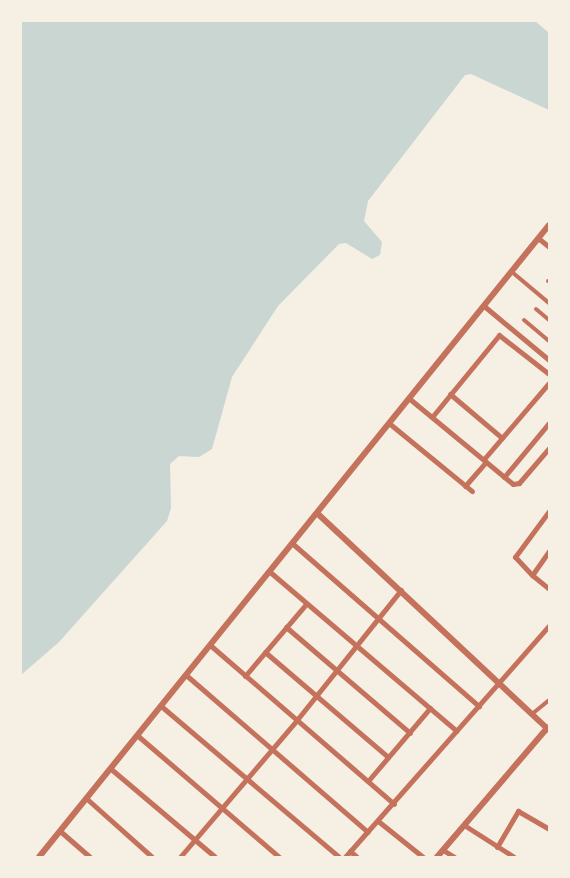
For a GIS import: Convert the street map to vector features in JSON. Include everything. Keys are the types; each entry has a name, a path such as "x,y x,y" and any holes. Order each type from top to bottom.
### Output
{"street":[{"path":"39,857 411,400 549,225"},
{"path":"538,238 549,247"},
{"path":"512,272 549,303"},
{"path":"484,306 549,360"},
{"path":"536,309 549,320"},
{"path":"524,320 549,341"},
{"path":"432,417 500,334 549,374"},
{"path":"465,486 502,438 549,383"},
{"path":"450,394 502,438"},
{"path":"411,400 513,484 520,483 549,448"},
{"path":"504,477 549,423"},
{"path":"390,424 472,492"},
{"path":"549,511 515,557 549,590"},
{"path":"318,514 402,589 548,729 437,857"},
{"path":"293,544 479,706"},
{"path":"532,575 548,552"},
{"path":"270,572 355,647 457,731"},
{"path":"180,857 296,721 402,589"},
{"path":"244,676 306,604"},
{"path":"345,857 501,683 549,626"},
{"path":"286,627 410,733"},
{"path":"210,645 394,804"},
{"path":"265,652 388,757"},
{"path":"186,675 368,832"},
{"path":"532,714 549,700"},
{"path":"161,706 339,857"},
{"path":"368,781 430,708"},
{"path":"138,736 279,857"},
{"path":"111,769 215,857"},
{"path":"87,799 152,857"},
{"path":"497,847 518,811 549,829"},
{"path":"378,821 423,857"},
{"path":"464,826 514,857"},
{"path":"60,831 90,857"},
{"path":"443,850 454,857"},
{"path":"350,851 357,857"}],"shaded area":[{"path":"21,21 535,21 549,33 549,110 471,74 465,75 368,201 364,221 382,242 380,255 372,259 346,243 339,244 278,306 232,377 212,449 199,457 179,456 170,464 171,508 167,521 59,642 21,675"}]}
